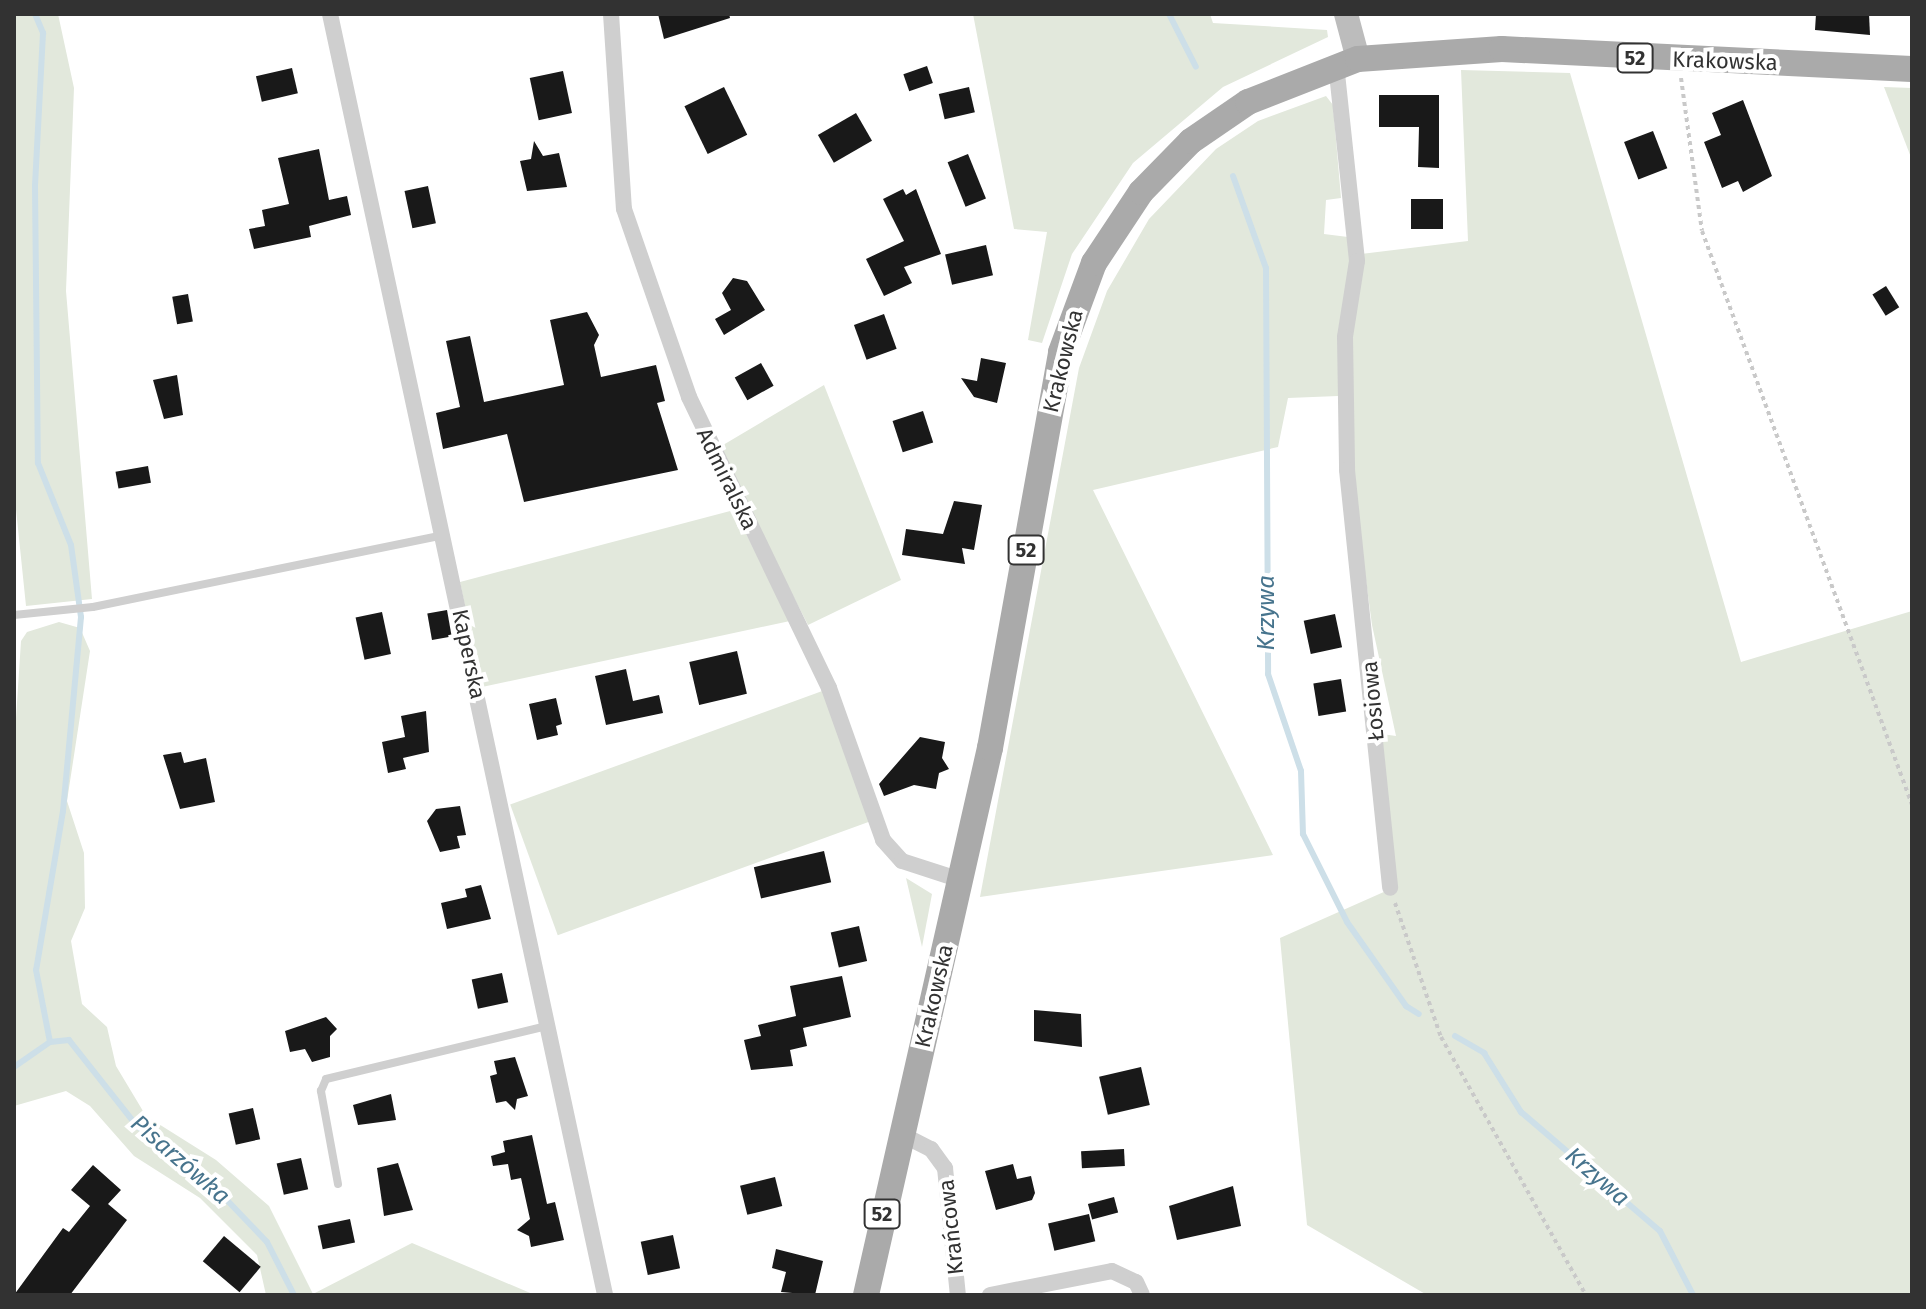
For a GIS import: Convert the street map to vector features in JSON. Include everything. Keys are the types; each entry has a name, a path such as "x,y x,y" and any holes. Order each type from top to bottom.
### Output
{"main road":[{"name":"Krakowska","path":"866,1295 961,880 1061,352 1094,263 1141,192 1191,141 1248,102 1347,62 1464,49 1912,69"}],"street":[{"name":"Kaperska","path":"330,14 605,1295"},
{"name":"Admiralska","path":"611,14 624,209 689,397 829,688 883,840 902,861 961,880"},
{"path":"1346,14 1347,62"},
{"name":"Łosiowa","path":"1347,62 1357,261 1345,337 1347,470 1390,888"},
{"name":"Krańcowa","path":"901,1134 931,1149 945,1168 958,1295"},
{"path":"990,1295 1112,1271 1136,1282 1142,1295"}],"lane":[{"path":"14,615 93,607 444,534"},
{"path":"338,1184 321,1091 326,1079 548,1026"}],"path":[{"path":"1679,59 1702,231 1912,805"},
{"path":"1390,888 1441,1037 1586,1295"}],"shaded area":[{"path":"14,14 58,14 74,88 66,291 92,599 26,606 14,490"},
{"path":"973,14 1210,14 1213,23 1327,30 1328,37 1223,87 1133,163 1072,254 1042,343 1028,340 1047,232 1014,229"},
{"path":"1461,70 1570,73 1741,662 1912,611 1912,1295 1427,1295 1307,1225 1280,938 1395,887 1382,734 1396,736 1372,625 1351,469 1349,337 1361,254 1468,241"},
{"path":"1884,87 1912,88 1912,160"},
{"path":"1326,96 1333,105 1341,198 1326,200 1324,234 1348,237 1351,261 1338,396 1288,398 1278,447 1093,490 1273,855 980,897 1079,368 1107,291 1149,219 1216,149 1258,121"},
{"path":"824,385 901,580 808,625 718,448"},
{"path":"734,510 790,621 482,687 460,582"},
{"path":"59,622 80,628 90,651 67,801 84,853 85,908 71,941 82,1004 107,1027 116,1066 146,1116 216,1160 269,1206 313,1294 412,1243 535,1295 266,1295 257,1255 200,1198 134,1156 90,1106 66,1091 14,1106 14,749 21,641 27,632"},
{"path":"825,690 873,821 558,935 510,805"},
{"path":"906,878 932,894 922,947"}],"building":[{"path":"658,14 729,14 730,18 664,39"},
{"path":"1816,14 1869,14 1870,35 1815,30"},
{"path":"927,66 933,83 909,91 903,74"},
{"path":"292,68 298,93 262,102 256,76"},
{"path":"563,71 572,113 539,120 530,78"},
{"path":"724,87 747,135 708,154 684,106"},
{"path":"969,87 975,112 945,119 939,94"},
{"path":"1379,95 1439,95 1439,168 1418,167 1419,127 1379,127"},
{"path":"1743,100 1772,176 1743,192 1738,181 1722,188 1704,142 1721,135 1712,113"},
{"path":"856,113 872,141 834,163 818,135"},
{"path":"1653,131 1667,168 1638,179 1624,142"},
{"path":"534,141 543,156 559,153 567,187 527,191 520,161 531,159"},
{"path":"319,149 329,200 347,196 351,215 309,226 311,237 254,249 249,229 265,226 262,210 289,204 278,158"},
{"path":"968,154 986,199 966,207 948,162"},
{"path":"428,186 436,223 412,228 405,191"},
{"path":"903,189 906,195 916,189 941,254 904,267 912,283 884,296 866,259 904,241 883,199"},
{"path":"1411,199 1443,199 1443,229 1411,229"},
{"path":"986,245 993,275 952,285 945,254"},
{"path":"733,278 747,281 765,310 724,335 715,319 731,310 722,293"},
{"path":"1886,286 1899,307 1886,316 1872,294"},
{"path":"188,294 193,322 177,324 172,297"},
{"path":"587,312 599,335 594,345 601,377 656,365 665,401 657,403 678,470 524,502 507,434 443,449 436,413 460,407 446,341 470,336 484,402 564,385 550,320"},
{"path":"884,314 897,349 867,360 854,325"},
{"path":"981,358 1006,363 997,403 974,397 961,378 977,381"},
{"path":"761,363 774,386 747,400 735,378"},
{"path":"177,375 183,415 164,419 153,380"},
{"path":"923,411 933,442 903,452 893,421"},
{"path":"148,466 151,483 118,488 116,472"},
{"path":"954,501 982,505 974,550 962,548 965,564 902,555 906,529 943,534"},
{"path":"447,610 452,637 432,640 427,613"},
{"path":"382,612 391,654 365,660 356,618"},
{"path":"1335,614 1342,647 1311,654 1304,621"},
{"path":"737,651 747,694 699,705 689,662"},
{"path":"626,669 633,701 659,695 663,713 606,725 595,676"},
{"path":"1341,679 1346,712 1319,716 1313,683"},
{"path":"556,698 562,724 556,726 558,735 537,740 529,704"},
{"path":"426,711 429,752 403,758 406,769 388,773 382,742 405,737 401,716"},
{"path":"920,737 945,742 942,758 949,769 939,773 936,789 914,785 884,796 879,784"},
{"path":"181,752 184,763 206,758 215,802 180,809 163,755"},
{"path":"460,806 466,835 457,836 460,848 440,852 427,821 436,809"},
{"path":"824,851 831,882 761,898 754,867"},
{"path":"481,885 491,919 447,929 441,903 467,897 465,889"},
{"path":"859,926 867,961 839,968 831,933"},
{"path":"502,973 508,1002 478,1009 472,979"},
{"path":"842,976 851,1017 803,1028 807,1046 790,1050 793,1066 751,1070 744,1040 761,1036 758,1025 796,1016 790,986"},
{"path":"1034,1010 1081,1014 1082,1047 1034,1041"},
{"path":"326,1017 337,1029 330,1036 330,1057 312,1062 305,1049 290,1052 285,1031"},
{"path":"515,1057 528,1096 517,1099 515,1110 506,1101 496,1103 490,1076 497,1074 494,1061"},
{"path":"1141,1067 1150,1105 1108,1115 1099,1077"},
{"path":"391,1094 396,1120 358,1125 353,1105"},
{"path":"253,1108 260,1139 236,1145 229,1114"},
{"path":"532,1135 547,1204 555,1202 564,1240 531,1247 529,1236 517,1230 530,1219 521,1178 511,1180 508,1164 493,1166 491,1156 505,1152 503,1141"},
{"path":"1124,1149 1125,1166 1082,1168 1081,1151"},
{"path":"301,1158 308,1189 284,1195 277,1164"},
{"path":"398,1163 413,1210 384,1216 377,1168"},
{"path":"1013,1164 1017,1179 1031,1176 1035,1193 1032,1200 996,1210 985,1171"},
{"path":"93,1165 121,1190 108,1204 127,1220 70,1295 14,1295 63,1228 69,1232 90,1206 71,1190"},
{"path":"775,1177 782,1206 747,1215 740,1186"},
{"path":"1233,1186 1241,1226 1177,1240 1169,1206"},
{"path":"1114,1197 1118,1212 1092,1219 1088,1204"},
{"path":"1089,1214 1095,1241 1054,1251 1048,1223"},
{"path":"350,1219 355,1242 323,1249 318,1226"},
{"path":"673,1235 680,1268 648,1275 641,1242"},
{"path":"224,1236 261,1267 240,1292 203,1261"},
{"path":"776,1249 823,1261 815,1295 781,1292 786,1272 772,1268"}],"waterway":[{"path":"35,14 43,33 35,186 38,463 71,545 81,617 63,811 36,970 50,1042"},
{"name":"Krzywa","path":"1169,14 1196,67"},
{"name":"Krzywa","path":"1233,176 1266,268 1268,674 1301,771 1303,834 1347,922 1406,1006 1419,1014"},
{"name":"Krzywa","path":"1455,1036 1484,1053 1521,1112 1660,1231 1693,1295"},
{"name":"Pisarzówka","path":"14,1067 50,1042 69,1040 137,1126 202,1174 267,1242 294,1295"}]}
